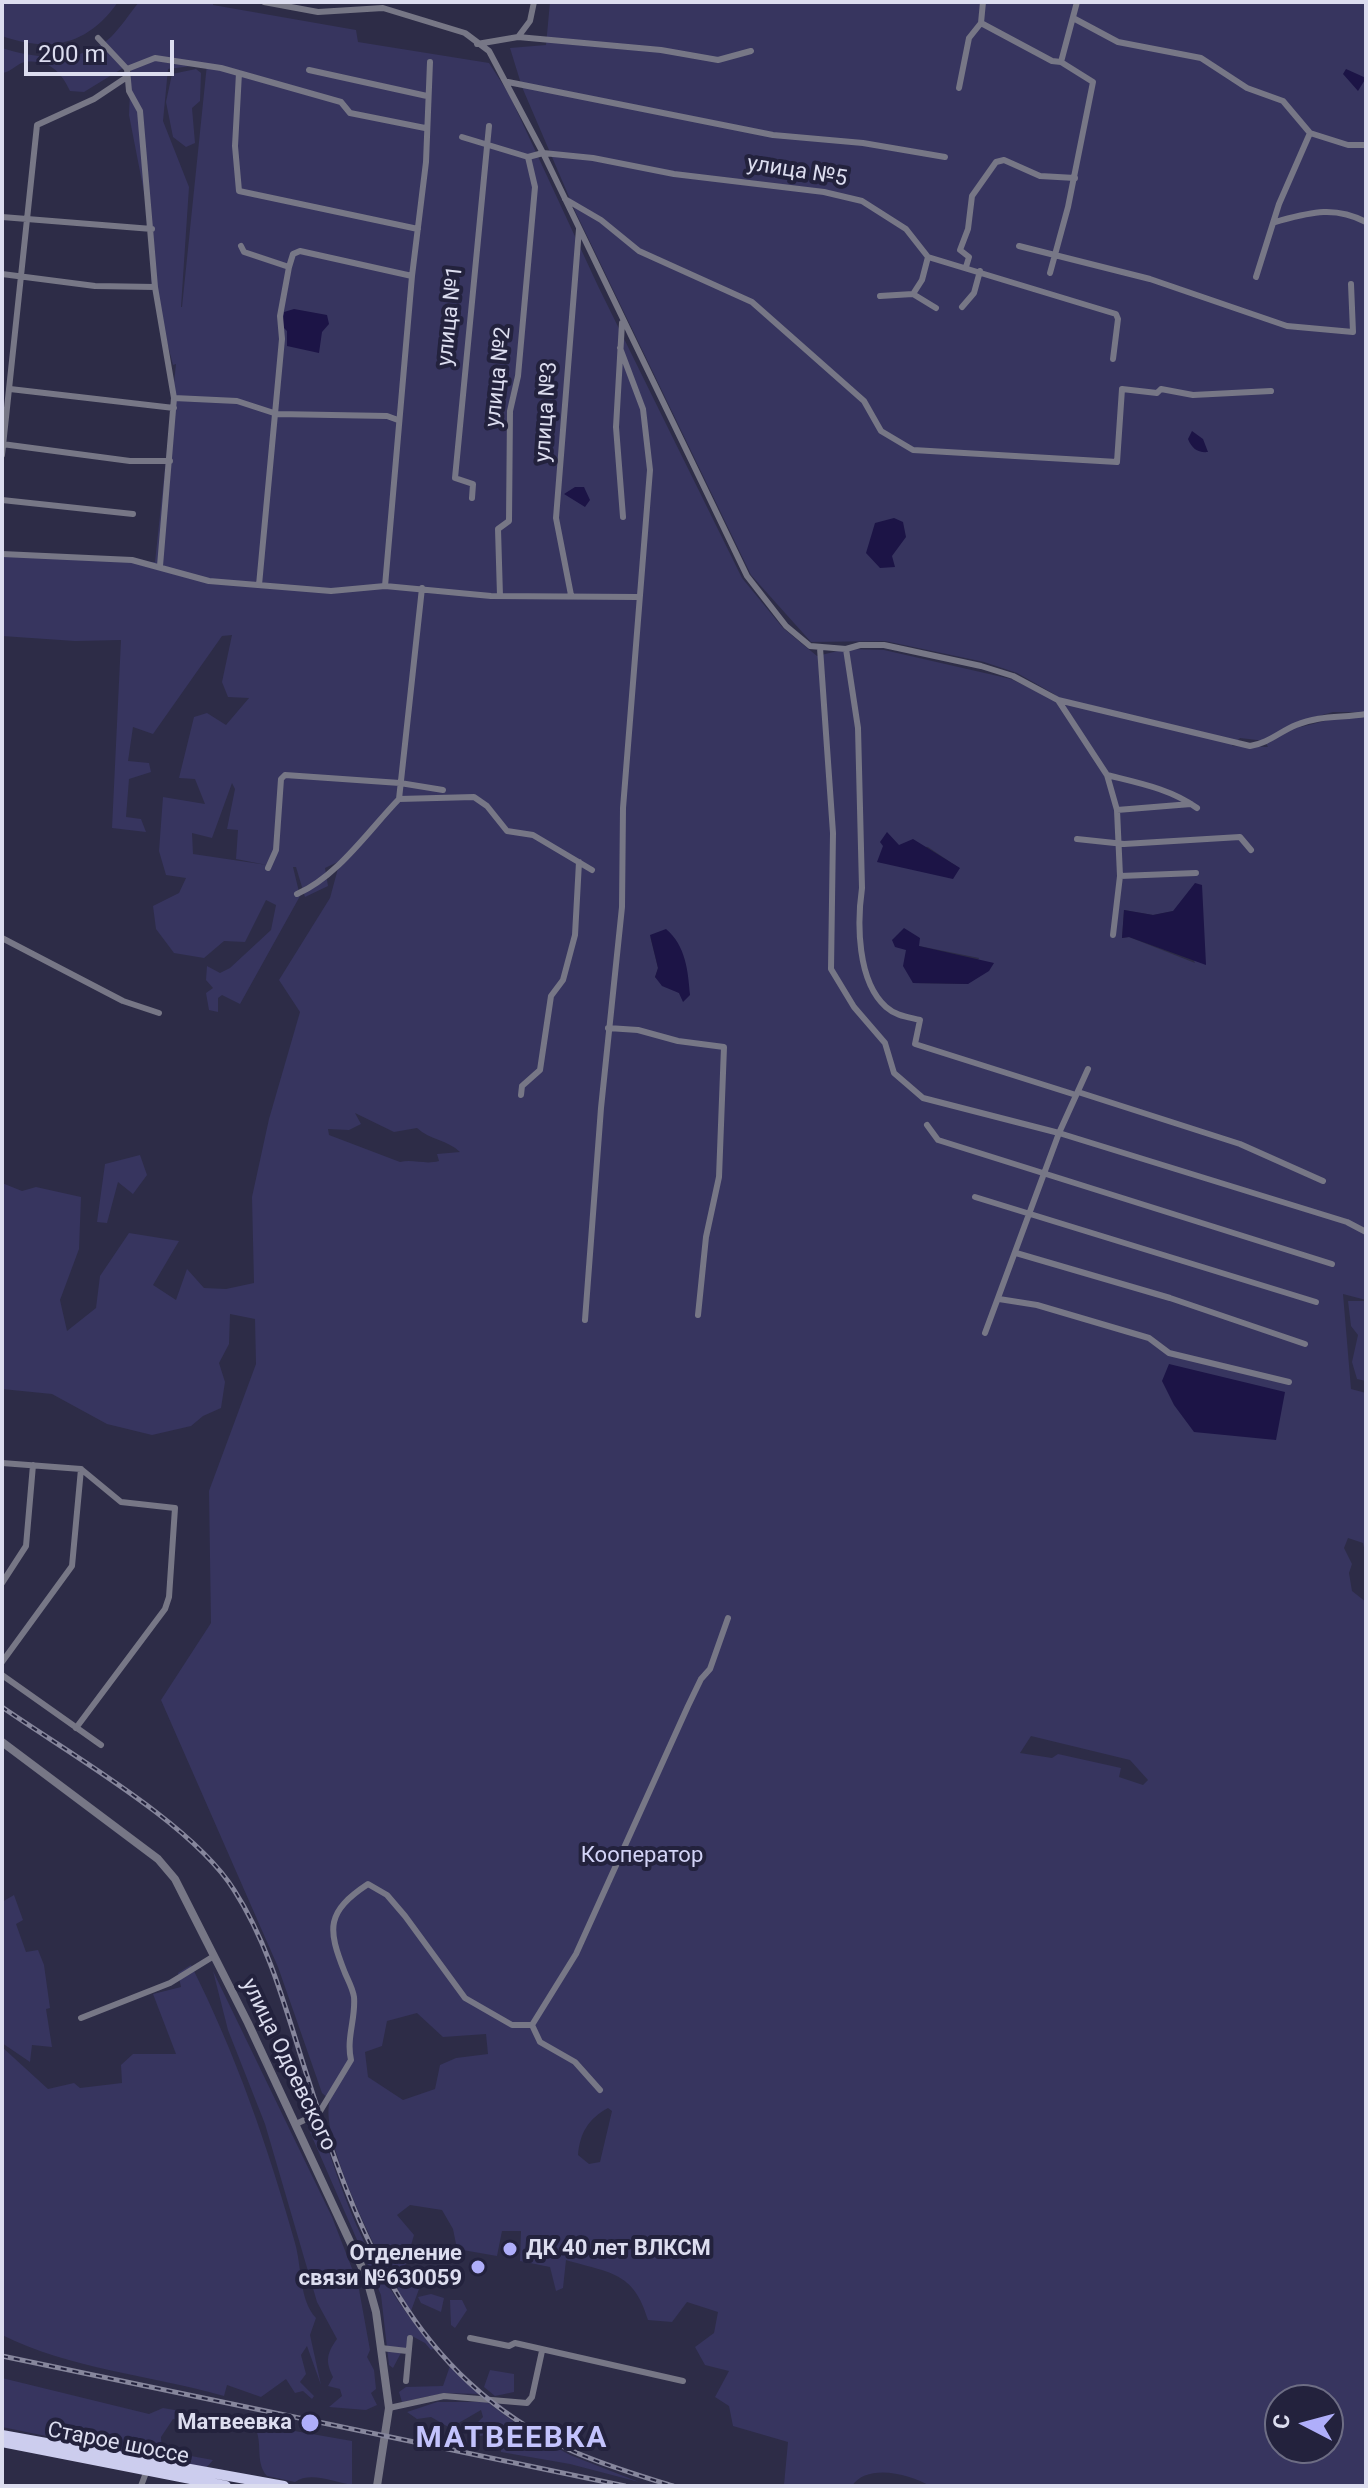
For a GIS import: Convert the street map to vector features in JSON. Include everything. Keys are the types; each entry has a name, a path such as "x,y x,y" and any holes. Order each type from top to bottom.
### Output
{"highway":[{"name":"Старое шоссе","path":"2,2435 284,2486"},
{"name":"Старое шоссе","path":"2,2442 226,2486"}],"street":[{"path":"264,2 318,12 383,8 465,33 489,51 543,153 747,576 786,626 810,646 846,649 884,645 981,666 1013,676 1058,700 1250,746 1266,744 1296,724 1332,715 1366,714"},
{"path":"518,37 530,21 534,2"},
{"path":"959,88 969,38 981,23 983,2"},
{"path":"1061,62 1075,19 1077,2"},
{"path":"1075,19 1118,42 1201,58 1247,88 1283,101 1310,133 1348,145 1366,145"},
{"path":"981,23 1052,61 1061,62 1093,82 1075,178 1050,273"},
{"path":"477,44 518,37 661,50 718,60 751,51"},
{"path":"98,38 127,73 129,91 140,111 155,287 174,398 160,566"},
{"path":"2,455 37,125 94,99 127,73 155,58 239,73 341,102 350,113 425,128"},
{"path":"385,586 398,420 426,162 430,62"},
{"path":"309,70 427,96"},
{"path":"239,73 235,146 239,191 418,229"},
{"path":"508,82 773,135 863,143 945,157"},
{"name":"улица №1","path":"472,498 473,484 455,478 489,126"},
{"path":"1256,277 1279,204 1310,133"},
{"path":"462,137 487,142 528,157 543,153"},
{"name":"улица №5","path":"543,153 862,201 906,229 928,257"},
{"name":"улица №2","path":"500,596 498,529 509,521 510,411 518,376 535,187 528,157"},
{"path":"966,267 969,257 960,250 968,229 972,196 996,162 1004,160 1040,176 1075,178"},
{"path":"565,199 601,220 639,251 752,302 864,401 881,431 913,450 1117,462 1122,389 1157,393 1161,389 1193,395 1271,391"},
{"path":"1275,222 1322,209 1352,215 1366,222"},
{"path":"2,217 152,229"},
{"name":"улица №3","path":"571,595 556,518 579,229"},
{"path":"241,246 244,252 289,267"},
{"path":"1019,246 1150,279 1287,326 1336,333 1353,332 1351,284"},
{"path":"259,585 272,412 282,339 280,316 293,254 300,251 412,276"},
{"path":"913,294 922,280 928,257 1116,314 1113,359"},
{"path":"962,307 974,293 980,271"},
{"path":"2,274 95,286 155,287"},
{"path":"880,296 913,294 936,308"},
{"path":"622,320 616,427 623,517"},
{"path":"585,1320 608,1028 622,907 623,808 637,597 647,523 650,445 643,409 620,348"},
{"path":"10,389 174,408"},
{"path":"174,398 237,401 272,412 398,420"},
{"path":"3,444 130,461 170,461"},
{"path":"2,500 133,514"},
{"path":"2,554 132,560 209,581 331,591 385,586 500,596 637,597"},
{"path":"297,894 330,873 399,799 422,588"},
{"path":"820,648 833,833 831,969 854,1007 885,1043 894,1073 923,1098 1059,1133 1347,1222 1366,1232"},
{"path":"846,649 858,728 862,964 883,1005 897,1015 920,1020 915,1044 1240,1144 1323,1181"},
{"path":"1058,700 1107,775 1117,810 1120,876 1113,935"},
{"path":"268,868 276,850 281,779 285,775 400,783 443,790"},
{"path":"1107,775 1146,784 1194,806 1117,810"},
{"path":"399,799 474,797 487,806 507,831 533,835 592,870"},
{"path":"1077,839 1118,843 1240,837 1251,850"},
{"path":"521,1095 522,1086 540,1070 551,996 563,980 575,935 579,862"},
{"path":"1120,876 1196,873"},
{"path":"2,938 123,1001 159,1013"},
{"path":"608,1028 638,1030 678,1041 724,1047 719,1177 706,1237 698,1315"},
{"path":"985,1333 1059,1133 1088,1069"},
{"path":"927,1125 938,1140 1332,1264"},
{"path":"975,1197 1316,1302"},
{"path":"1016,1253 1170,1298 1305,1344"},
{"path":"999,1299 1037,1305 1149,1338 1169,1353 1289,1382"},
{"path":"2,1463 81,1469 121,1502 175,1508 169,1597 165,1609 76,1728"},
{"path":"2,1583 26,1546 33,1465"},
{"path":"2,1662 72,1566 81,1469"},
{"path":"532,2025 576,1954 688,1706 701,1679 710,1669 728,1618"},
{"path":"2,1675 101,1745"},
{"name":"улица Одоевского","path":"2,1742 158,1859 175,1879 214,1956 366,2276 381,2348 389,2408 377,2486"},
{"path":"296,2124 319,2113 351,2060 348,2045 354,1996 332,1942 333,1929 340,1904 368,1884 387,1895 405,1916 465,1998 512,2025 532,2025"},
{"path":"81,2018 170,1983 214,1956"},
{"path":"532,2025 540,2042 575,2062 600,2090"},
{"path":"406,2381 410,2338"},
{"path":"470,2338 509,2346 515,2343 683,2381"},
{"path":"381,2348 407,2351"},
{"path":"389,2408 444,2396 527,2403 532,2397 542,2351"},
{"path":"141,2486 147,2470"}],"green space":[{"path":"2,2 118,2 106,17 81,36 67,42 36,44 2,36"},
{"name":"Кооператор","path":"139,2 213,2 213,5 356,30 358,42 489,63 509,94 598,286 742,578 783,628 817,656 846,649 884,650 1011,679 1065,705 1054,694 1017,673 984,662 885,641 811,642 751,575 576,213 522,87 510,48 546,45 550,2 1366,2 1366,712 1333,712 1297,722 1301,727 1332,719 1366,717 1366,1300 1343,1294 1351,1389 1366,1393 1366,1557 1363,1543 1348,1538 1344,1548 1352,1564 1349,1573 1352,1591 1366,1602 1366,2486 930,2486 889,2473 868,2475 852,2486 784,2485 788,2442 733,2426 729,2406 715,2397 729,2371 705,2365 695,2347 714,2333 718,2312 687,2302 672,2322 648,2320 635,2292 618,2276 566,2260 563,2288 556,2291 550,2267 520,2261 521,2231 502,2231 497,2256 457,2249 453,2229 442,2210 410,2205 397,2215 414,2235 405,2266 419,2289 411,2311 386,2269 344,2174 329,2119 330,2100 322,2093 278,1967 161,1700 211,1623 209,1491 256,1364 255,1319 230,1314 229,1344 219,1363 225,1382 221,1408 203,1416 191,1426 152,1435 107,1424 52,1394 2,1389 2,1183 22,1191 36,1187 81,1197 79,1249 60,1300 67,1331 96,1308 100,1276 129,1233 179,1241 153,1285 176,1300 187,1269 204,1288 226,1289 254,1283 252,1197 269,1119 300,1012 279,980 330,898 340,861 325,868 328,886 305,897 296,867 293,867 300,896 240,1004 222,995 218,998 218,1012 209,1010 206,993 213,988 206,980 207,966 220,973 230,968 271,930 276,905 266,900 245,942 224,941 204,958 174,953 156,929 153,906 179,893 186,878 166,875 159,851 163,797 205,804 195,779 179,778 194,717 207,713 226,725 249,698 228,697 222,682 232,635 222,636 153,734 133,727 128,761 149,763 151,772 129,779 126,817 141,819 146,832 112,828 121,640 75,641 2,636 2,556 155,562 176,364 173,365 151,280 151,228 129,115 131,69 128,65 84,92 70,91 53,68 41,63 22,63 2,73 2,48 29,55 73,55 100,46","holes":["207,64 182,307 189,187 163,121 168,69","1240,738 1265,741 1268,747 1232,746","232,783 235,789 227,829 238,830 236,859 267,865 193,854 192,833 212,838","884,846 928,847 959,868 878,862","1124,910 1153,915 1173,911 1195,963 1129,937 1122,938","650,936 684,1002 679,993 655,977 658,968","919,946 979,958 968,984 913,983 906,950","355,1113 394,1132 417,1128 460,1152 437,1154 439,1161 434,1162 400,1162 329,1135 328,1129 349,1130 361,1124","1031,1736 1130,1760 1148,1780 1143,1785 1119,1777 1121,1768 1058,1754 1052,1758 1020,1753","417,2013 443,2037 486,2034 488,2054 456,2058 440,2065 435,2089 403,2100 368,2077 365,2052 382,2046 387,2021","608,2108 612,2111 600,2162 589,2164 578,2155 583,2133 595,2117"]},
{"path":"196,69 201,73 200,101 192,108 195,143 186,147 173,137 166,102 172,74"},
{"path":"140,1155 147,1175 133,1194 118,1182 107,1223 97,1222 105,1164"},
{"path":"1348,1301 1366,1301 1366,1381 1357,1379 1352,1362 1358,1335 1351,1326"},
{"path":"14,1895 23,1920 16,1924 26,1952 38,1950 44,1965 50,2008 46,2009 52,2047 32,2045 30,2062 2,2043 2,1902"},
{"path":"191,1965 222,2032 262,2137 295,2243 304,2293 316,2318 310,2335 321,2385 307,2346 301,2355 306,2374 300,2382 314,2396 312,2399 303,2391 295,2393 286,2379 261,2397 227,2385 224,2396 83,2364 28,2347 2,2335 2,2047 48,2089 74,2083 80,2088 122,2083 121,2065 133,2054 176,2054 153,1994 181,1987 178,1973"},
{"path":"213,1971 332,2217 358,2284 370,2350 367,2357 374,2370 376,2389 371,2393 377,2405 366,2410 329,2407 342,2396 340,2389 328,2386 333,2377 328,2357 337,2339 317,2302 265,2124 228,2030"},
{"path":"311,2117 319,2121 340,2185 364,2241 394,2294 434,2348 431,2350 410,2335 407,2349 403,2349 393,2368 389,2365 381,2295 306,2123"},
{"path":"431,2294 444,2298 441,2312 421,2303 418,2297"},
{"path":"450,2300 462,2300 467,2310 455,2328 451,2325"},
{"path":"450,2366 480,2394 444,2393 402,2402 399,2392 406,2387 443,2386"},
{"path":"490,2370 514,2374 514,2392 495,2396 484,2387"},
{"path":"2,2378 149,2414 163,2408 352,2441 352,2485 315,2477 295,2482 267,2476 261,2464 254,2426 232,2429 173,2419 161,2437 162,2452 170,2454 168,2461 2,2427"},
{"path":"437,2402 487,2402 528,2432 570,2455 639,2482 570,2464 501,2452 502,2437 495,2433 475,2437 471,2429 483,2417 481,2410 450,2428 431,2417 417,2419 407,2412"},
{"path":"180,2454 213,2460 207,2467 177,2463"}],"shaded area":[{"path":"1346,69 1366,78 1358,91 1343,74"},
{"path":"294,309 327,315 329,324 322,332 319,353 287,346 287,331 282,326 284,312"},
{"path":"1192,431 1203,439 1208,452 1198,451 1191,445 1188,439"},
{"path":"575,487 584,487 590,500 585,507 564,494"},
{"path":"894,518 903,522 906,537 892,556 895,567 880,568 866,553 875,523"},
{"path":"887,832 899,845 913,839 960,868 953,879 877,862 883,846 880,842"},
{"path":"1195,883 1202,885 1206,965 1129,937 1122,938 1124,910 1153,915 1173,911"},
{"path":"904,928 920,938 919,946 994,963 989,971 968,984 913,983 903,966 906,950 895,947 892,940"},
{"path":"666,929 678,943 687,968 690,995 683,1002 679,993 662,986 655,977 658,968 650,935"},
{"path":"1169,1364 1285,1392 1276,1440 1194,1432 1174,1405 1162,1381"}],"railway":[{"path":"2,1707 160,1815 215,1865 234,1890 268,1959 328,2139 371,2247 399,2296 431,2342 469,2383 515,2419 570,2450 673,2486"},
{"path":"2,2356 625,2486"}],"place":[{"name":"ДК 40 лет ВЛКСМ","path":"510,2249"},
{"name":"Отделение связи №630059","path":"478,2267"},
{"name":"Матвеевка","path":"310,2423"}],"district":[{"name":"МАТВЕЕВКА","path":"512,2439"}]}
